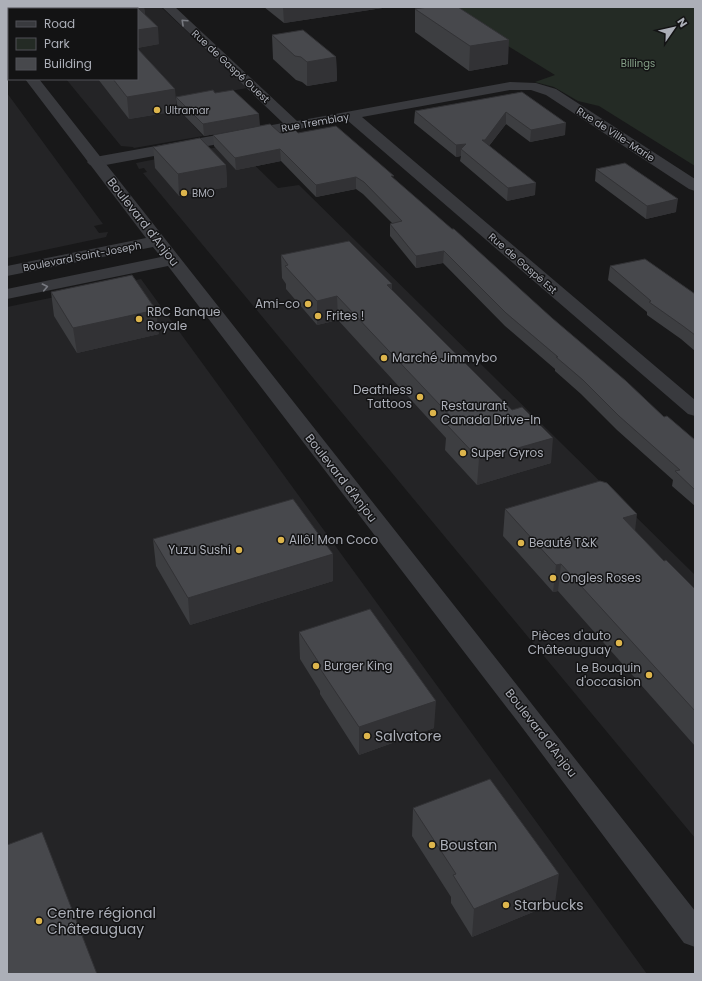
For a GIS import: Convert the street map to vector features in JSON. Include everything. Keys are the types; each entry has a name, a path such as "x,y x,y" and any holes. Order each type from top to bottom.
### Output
{"street":[{"name":"Rue de Gaspé Ouest","path":"168,7 294,126"},
{"name":"Boulevard d'Anjou","path":"33,80 156,241 695,934"},
{"name":"Rue Tremblay","path":"95,162 510,86 535,87"},
{"name":"Rue de Ville-Marie","path":"535,87 550,92 695,186"},
{"name":"Rue de Gaspé Est","path":"350,115 695,410"},
{"name":"Boulevard Saint-Joseph","path":"7,271 156,241"},
{"name":"Boulevard Saint-Joseph","path":"7,294 172,260"}],"shaded area":[{"path":"7,7 161,7 247,88 172,102 203,136 134,148 121,146 67,80 138,80 138,8 8,8"},
{"path":"7,93 103,224 94,226 99,233 108,232 106,237 7,258"},
{"path":"233,144 278,188 299,185 695,575 695,838 143,173 147,172 144,168 139,169 136,163"},
{"path":"141,279 647,974 7,974 7,307"}],"green space":[{"name":"Billings","path":"445,7 695,7 695,166 599,106 578,101 554,87 535,82 555,75"}],"building":[{"path":"82,7 137,7 158,27 138,30 138,8"},
{"path":"428,7 458,7 509,40 470,46 415,9"},
{"path":"303,30 336,57 307,62 301,57 295,56 272,35"},
{"path":"138,49 175,89 127,97 114,80 138,80"},
{"path":"213,90 215,93 233,90 259,114 203,124 176,97"},
{"path":"522,92 566,123 531,130 506,112 485,140 482,140 536,183 508,188 461,149 466,144 456,145 415,111"},
{"path":"270,124 280,133 295,130 298,133 336,126 394,176 391,176 452,229 454,229 552,318 626,381 664,417 667,416 695,440 695,490 675,471 680,470 556,357 558,357 506,313 444,251 416,256 390,224 402,221 364,182 356,177 316,185 280,149 235,158 213,135"},
{"path":"200,138 226,165 178,174 153,147"},
{"path":"625,163 678,199 647,206 596,169"},
{"path":"349,241 392,284 387,285 512,410 522,407 553,438 479,459 447,425 456,422 337,296 317,301 285,266 288,265 281,255"},
{"path":"645,259 695,294 695,335 649,302 651,301 610,266"},
{"path":"132,275 156,310 73,328 51,292"},
{"path":"600,481 607,483 637,514 623,518 664,561 666,560 695,589 695,711 561,564 556,565 505,509"},
{"path":"293,499 333,554 188,598 153,539"},
{"path":"370,609 436,701 359,727 319,667 321,666 299,632"},
{"path":"490,779 559,874 474,909 453,875 456,874 413,808"},
{"name":"Centre régional Châteauguay","path":"42,832 97,974 7,974 7,845"}],"place":[{"name":"Ultramar","path":"157,110"},
{"name":"BMO","path":"184,193"},
{"name":"Ami-co","path":"308,304"},
{"name":"Frites !","path":"318,316"},
{"name":"RBC Banque Royale","path":"139,319"},
{"name":"Marché Jimmybo","path":"384,358"},
{"name":"Deathless Tattoos","path":"420,397"},
{"name":"Restaurant Canada Drive-In","path":"433,413"},
{"name":"Super Gyros","path":"463,453"},
{"name":"Allô! Mon Coco","path":"281,540"},
{"name":"Beauté T&K","path":"521,543"},
{"name":"Yuzu Sushi","path":"239,550"},
{"name":"Ongles Roses","path":"553,578"},
{"name":"Pièces d'auto Châteauguay","path":"619,643"},
{"name":"Burger King","path":"316,666"},
{"name":"Le Bouquin d'occasion","path":"649,675"},
{"name":"Salvatore","path":"367,736"},
{"name":"Boustan","path":"432,845"},
{"name":"Starbucks","path":"506,905"},
{"name":"Centre régional Châteauguay","path":"39,921"}]}
